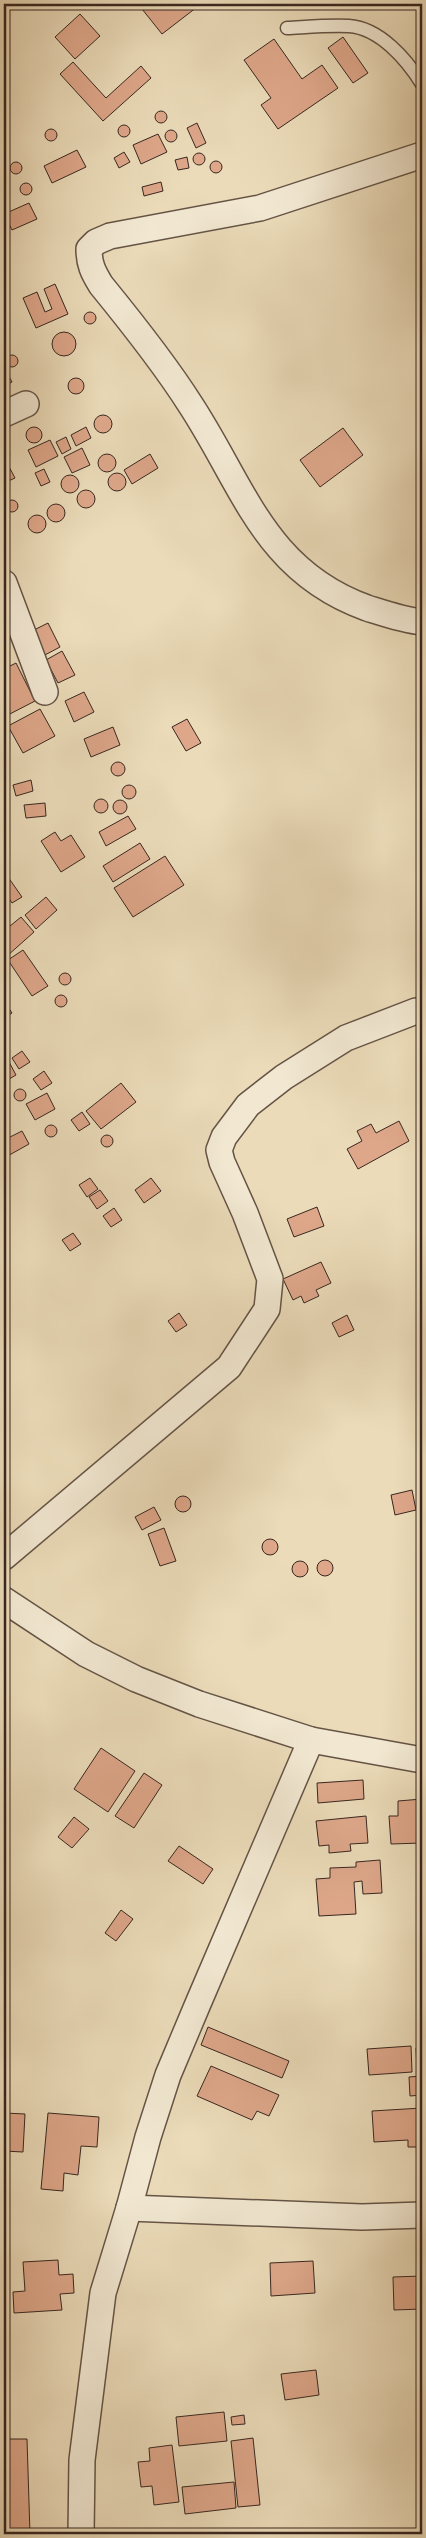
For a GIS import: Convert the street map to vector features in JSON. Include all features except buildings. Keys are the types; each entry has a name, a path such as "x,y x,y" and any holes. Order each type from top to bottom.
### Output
{"street":[{"path":"422,155 260,208 110,236 96,242 89,249 91,269 101,285 191,404 241,495 264,529 302,573 341,598 405,620 422,622"},
{"path":"4,583 45,692"},
{"path":"4,1557 223,1373 240,1352 267,1309 270,1279 245,1213 222,1162 219,1150 224,1137 248,1105 284,1077 346,1038 416,1011"},
{"path":"4,1600 86,1654 136,1679 199,1704 311,1740 422,1760"},
{"path":"81,2534 82,2460 102,2302 148,2136 168,2074 311,1740"},
{"path":"129,2208 362,2217 422,2215"}],"lane":[{"path":"287,28 351,26 372,34 409,63 422,84"}]}
